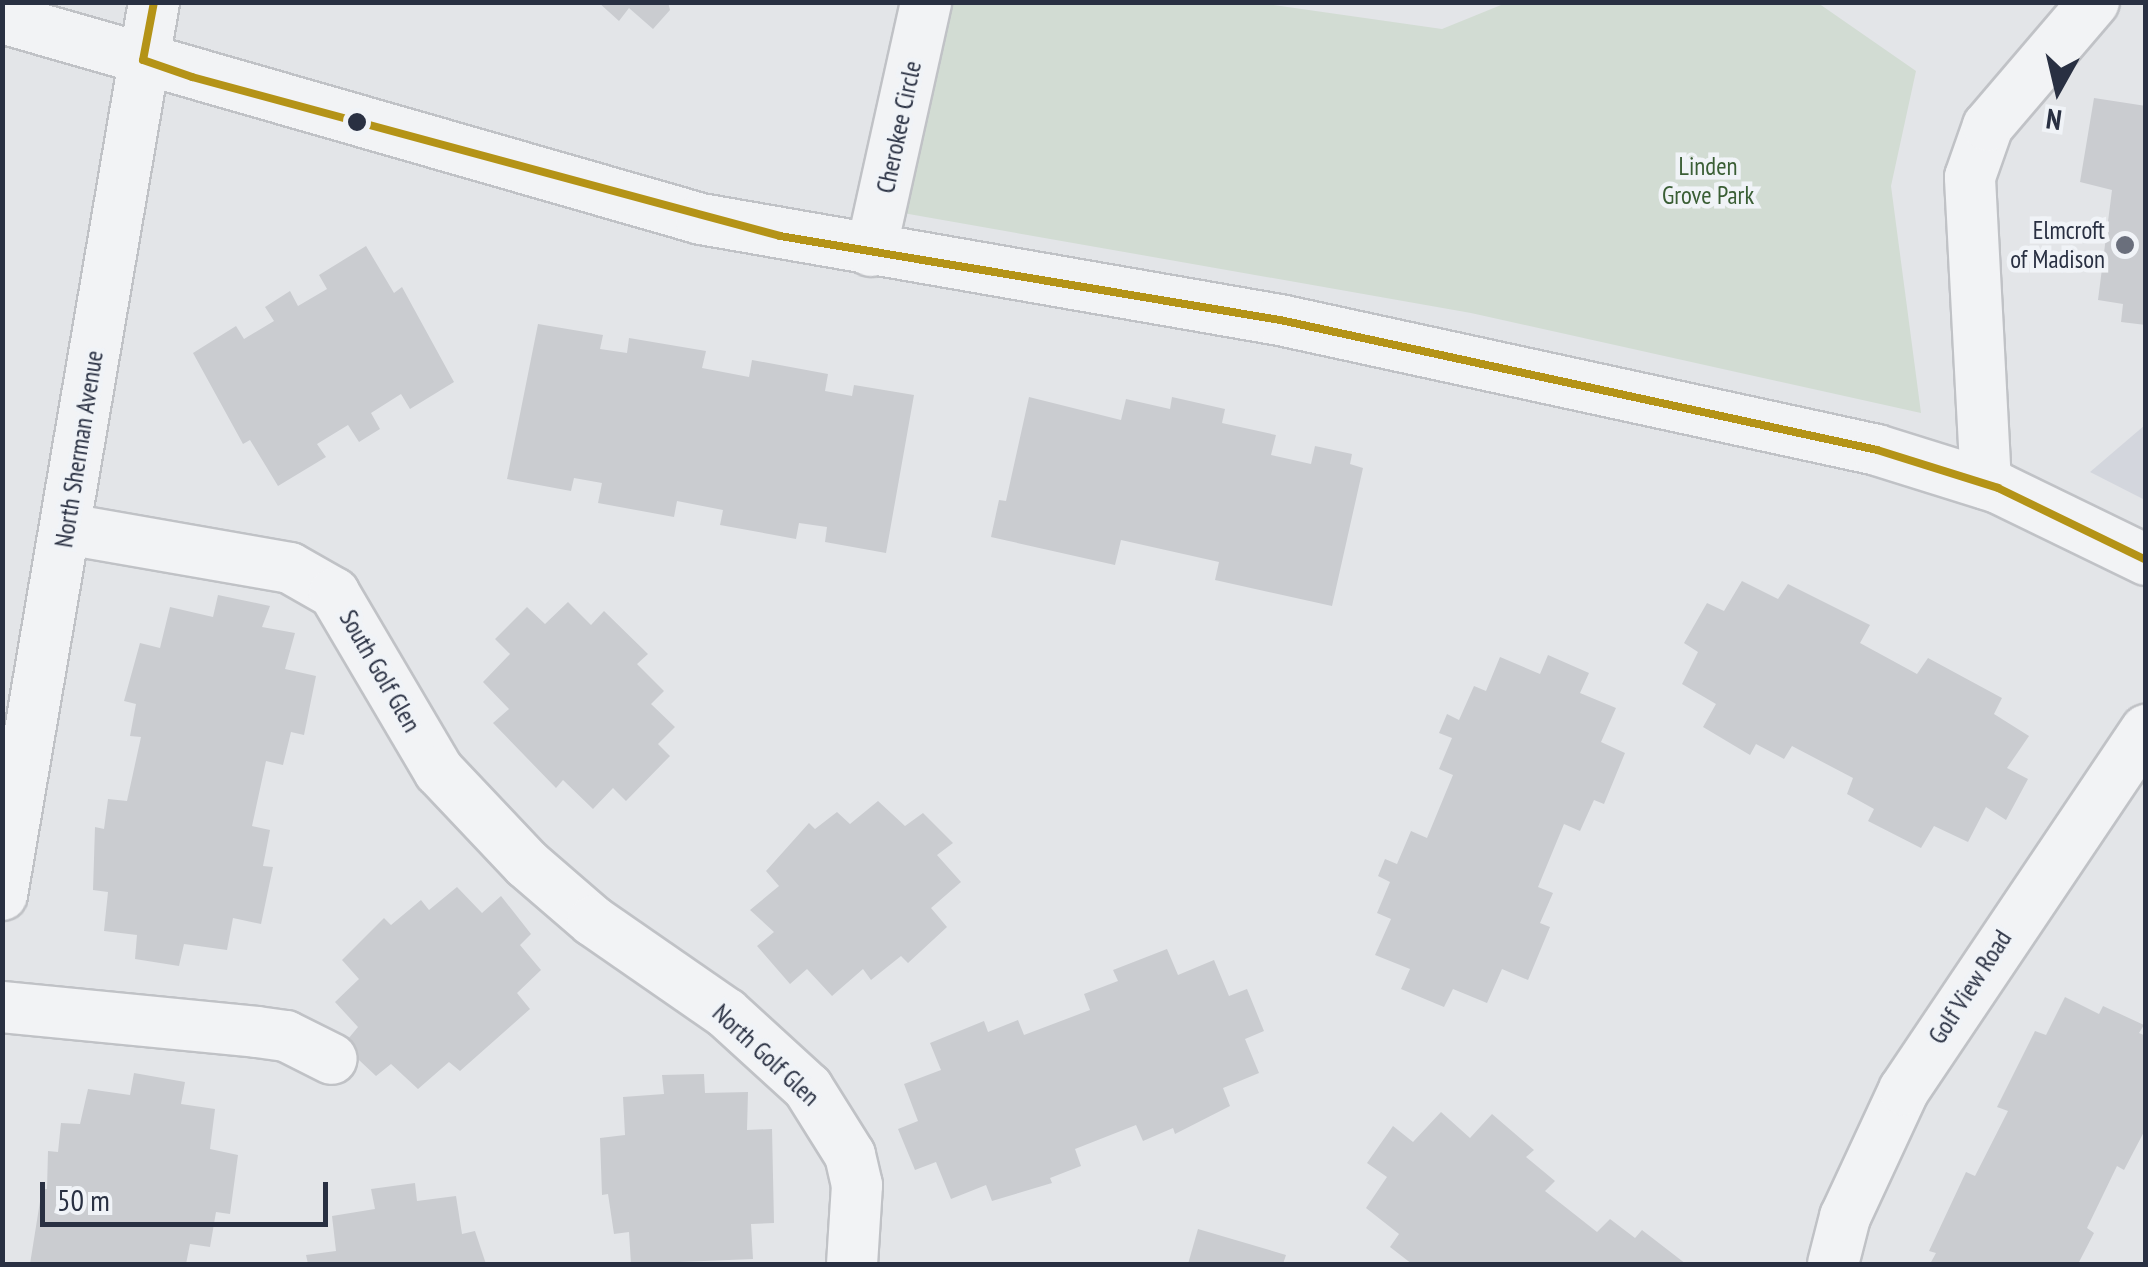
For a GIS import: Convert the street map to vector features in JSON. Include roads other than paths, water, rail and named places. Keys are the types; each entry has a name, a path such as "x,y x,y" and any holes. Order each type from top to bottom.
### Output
{"street":[{"name":"North Sherman Avenue","path":"2,895 154,2"},
{"name":"Cherokee Circle","path":"872,252 926,2"},
{"path":"1986,484 1970,178 1988,126 2094,2"},
{"path":"2,18 701,218 872,252 1280,320 1774,426 1986,484 2146,560"},
{"name":"South Golf Glen","path":"67,529 290,568 334,593 439,771 575,906"},
{"name":"Golf View Road","path":"1833,1264 1844,1217 1904,1090 2146,730"},
{"name":"North Golf Glen","path":"575,906 726,1013 808,1088 837,1125 854,1170 852,1264"},
{"path":"2,1007 272,1034 332,1059"}],"place":[{"name":"Elmcroft of Madison","path":"2125,245"}],"park label":[{"name":"Linden Grove Park","path":"1708,182"}]}
